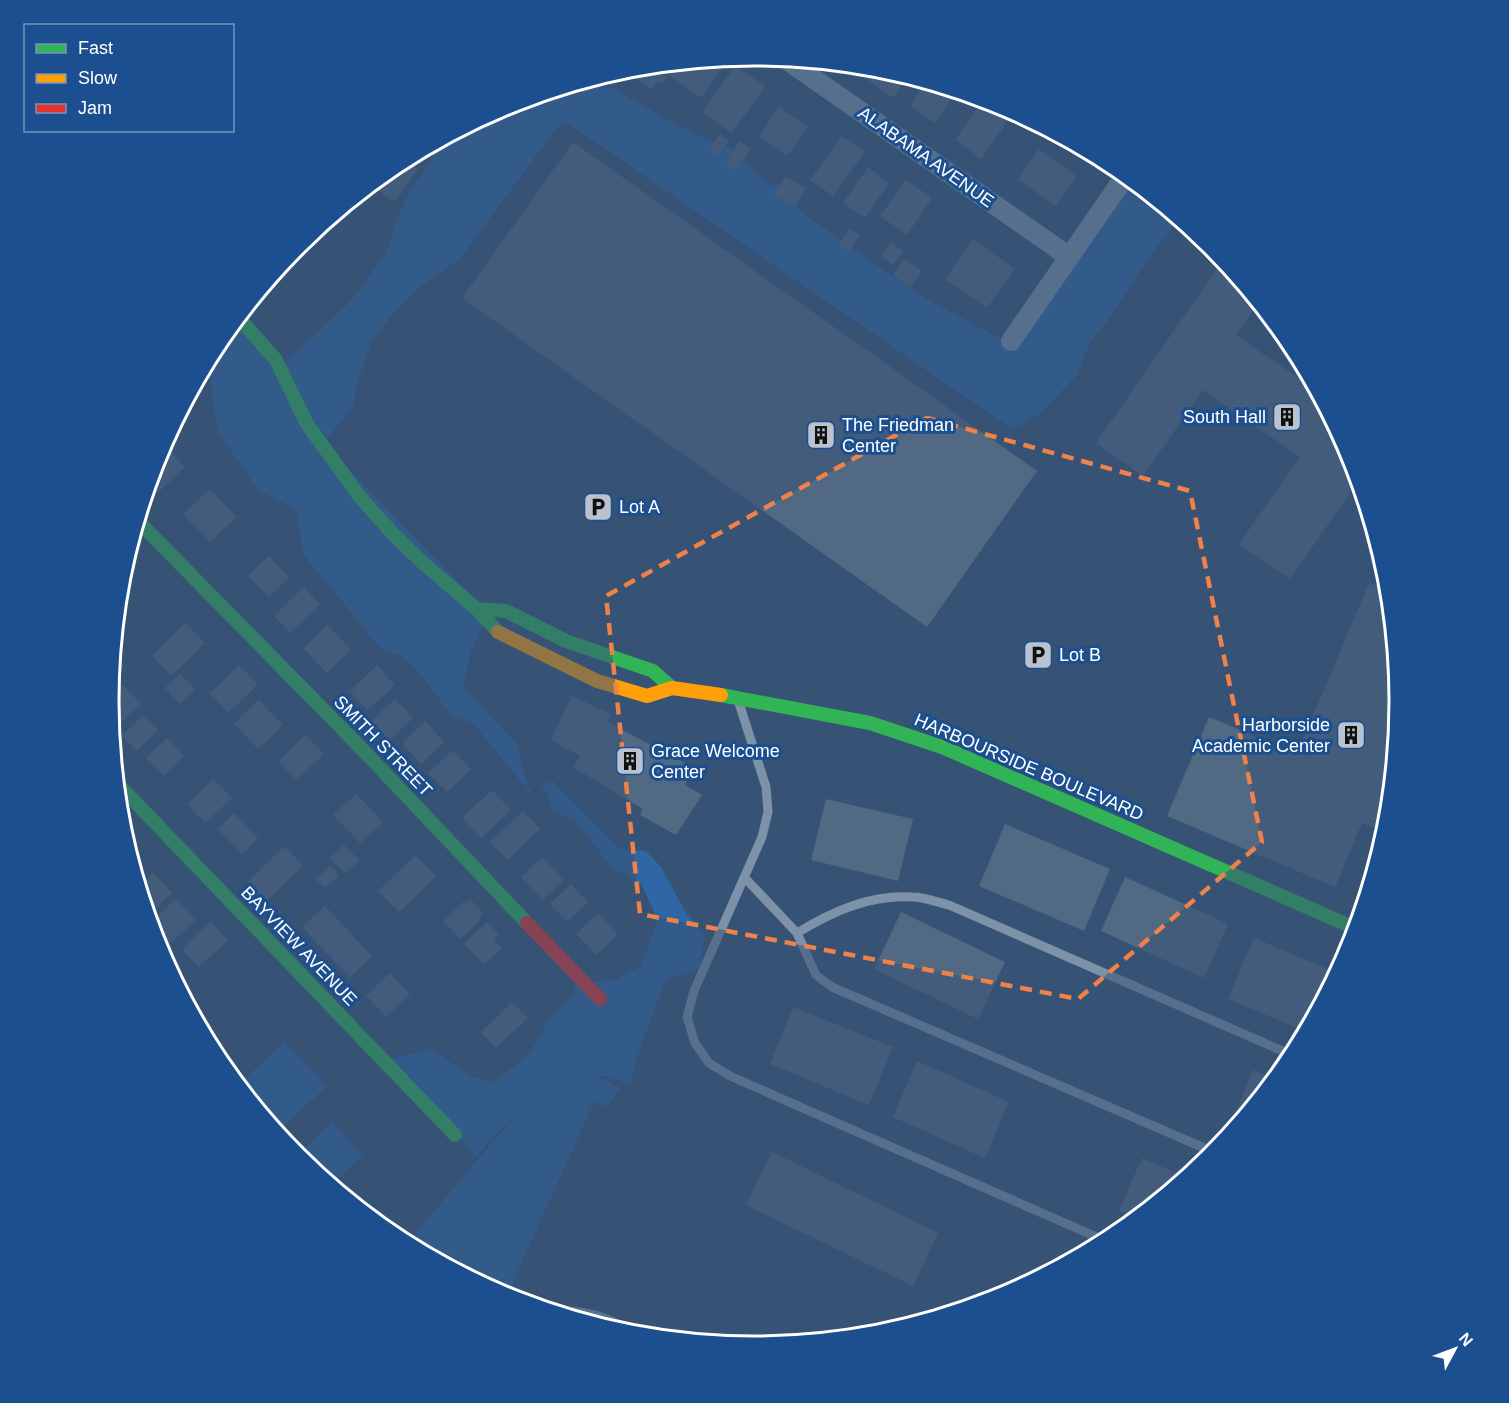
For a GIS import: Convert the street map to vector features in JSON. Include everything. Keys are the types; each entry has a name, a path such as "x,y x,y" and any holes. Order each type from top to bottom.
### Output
{"street":[{"name":"ALABAMA AVENUE","path":"797,67 1068,256"},
{"path":"1011,341 1121,182"},
{"name":"HARBOURSIDE BOULEVARD","path":"244,324 276,360 307,424 360,497 400,542 477,609 496,631 597,681 647,696 672,688 738,698 870,723 942,747 1349,925"},
{"name":"SMITH STREET","path":"144,527 360,747 600,999"},
{"name":"HARBOURSIDE BOULEVARD","path":"477,609 506,611 566,641 653,671 672,688"},
{"name":"BAYVIEW AVENUE","path":"125,792 455,1135"}],"lane":[{"path":"738,698 766,787 768,812 762,837 694,991 687,1017 695,1043 709,1063 730,1076 1097,1237"},
{"path":"745,878 797,933 816,975 832,987 1206,1149"},
{"path":"797,933 852,904 880,897 914,897 949,905 1285,1052"},
{"path":"577,1311 609,1320"}],"highlighted area":[{"path":"927,418 1190,491 1262,842 1078,999 640,914 606,596"}],"shaded area":[{"path":"600,86 612,88 677,125 737,152 769,186 778,183 805,215 921,296 1011,344 1123,184 1174,224 1147,260 1107,322 1091,341 1076,376 1037,416 1012,429 569,124 558,126 460,259 426,282 393,314 372,341 358,380 353,407 326,440 327,447 488,613 471,651 463,686 517,745 528,788 534,787 528,793 473,723 452,716 419,672 400,655 380,648 303,554 296,509 258,490 217,430 209,375 245,322 284,363 351,301 386,253 408,195 437,151 511,114 590,88"},
{"path":"553,781 620,849 646,851 661,867 685,911 704,935 701,968 666,979 641,1046 630,1084 608,1076 599,1077 620,1088 608,1107 594,1102 510,1288 437,1252 412,1237 516,1115 476,1157 457,1133 386,1060 432,1048 469,1074 495,1081 529,1055 548,1020 575,994 575,985 617,979 641,966 658,920 641,884 613,869 575,820 552,811 547,793 541,785"},
{"path":"284,1042 327,1086 283,1127 244,1080"},
{"path":"332,1122 363,1155 337,1180 303,1149"}],"building":[{"path":"735,66 765,86 732,133 702,112"},
{"path":"722,68 701,98 669,75 672,71"},
{"path":"665,72 663,75 667,77 663,84 658,81 652,90 635,78"},
{"path":"869,76 903,84 893,98 867,79"},
{"path":"922,89 952,98 935,123 910,106"},
{"path":"779,107 808,127 787,156 759,136"},
{"path":"978,107 1009,119 981,159 955,140"},
{"path":"720,134 729,141 718,156 709,149"},
{"path":"842,136 865,152 833,196 810,180"},
{"path":"740,141 751,149 736,170 725,162"},
{"name":"The Friedman Center","path":"573,142 1037,471 927,627 462,298"},
{"path":"1039,149 1077,176 1056,206 1018,179"},
{"path":"413,166 418,169 394,202 378,190"},
{"path":"868,167 889,183 865,218 843,203"},
{"path":"786,176 806,189 794,207 774,194"},
{"path":"906,180 932,198 907,235 880,216"},
{"path":"850,229 860,235 849,251 839,244"},
{"path":"973,239 1015,269 987,308 945,279"},
{"path":"891,243 903,251 893,265 881,257"},
{"path":"904,259 922,271 910,288 893,275"},
{"name":"South Hall","path":"1218,267 1254,309 1236,335 1304,382 1342,458 1353,489 1290,579 1239,544 1300,457 1203,390 1143,476 1096,443"},
{"path":"170,451 185,467 153,498"},
{"path":"210,489 237,517 210,542 183,514"},
{"path":"269,556 289,577 269,597 248,576"},
{"name":"Harborside Academic Center","path":"1369,583 1380,587 1389,660 1389,743 1385,784 1377,829 1362,823 1335,887 1167,816 1209,717 1297,754"},
{"path":"304,587 320,605 290,633 274,616"},
{"path":"185,623 205,643 171,676 152,655"},
{"path":"328,625 351,650 327,673 303,648"},
{"path":"239,665 258,685 228,713 210,693"},
{"path":"377,665 395,685 368,710 350,691"},
{"path":"180,673 195,689 180,704 165,688"},
{"path":"123,685 141,704 120,724 119,702 119,689"},
{"name":"Grace Welcome Center","path":"572,696 611,714 607,722 693,767 685,785 702,795 676,835 640,815 643,809 573,767 580,756 551,740"},
{"path":"395,699 413,718 390,740 371,721"},
{"path":"259,700 283,725 258,749 234,723"},
{"path":"143,715 158,730 136,751 122,736"},
{"path":"425,721 444,742 421,764 402,743"},
{"path":"305,735 324,754 296,780 278,761"},
{"path":"167,738 184,756 164,776 146,758"},
{"path":"453,750 471,769 447,792 428,773"},
{"path":"213,779 232,798 205,823 187,804"},
{"path":"492,790 511,810 481,838 462,818"},
{"path":"356,794 383,822 360,843 333,815"},
{"path":"826,799 913,819 898,881 811,860"},
{"path":"523,811 540,829 508,860 490,842"},
{"path":"234,813 258,838 242,854 218,829"},
{"path":"1005,824 1110,869 1084,931 979,886"},
{"path":"344,845 359,860 345,874 330,858"},
{"path":"285,846 303,866 266,902 247,882"},
{"path":"416,855 436,876 399,912 378,891"},
{"path":"542,857 564,880 543,900 521,877"},
{"path":"330,866 339,875 325,888 316,879"},
{"path":"153,873 172,893 154,910 153,906 145,881"},
{"path":"1125,877 1228,924 1204,978 1101,931"},
{"path":"571,884 588,902 567,922 550,904"},
{"path":"176,899 196,920 169,945 157,917"},
{"path":"470,899 483,913 479,918 481,919 460,939 443,921 463,902"},
{"path":"325,906 372,956 350,977 302,927"},
{"path":"901,912 1005,962 978,1019 874,969"},
{"path":"598,913 618,934 596,955 576,934"},
{"path":"211,921 228,940 199,967 182,949"},
{"path":"487,922 499,934 494,939 502,948 483,964 464,944"},
{"path":"1254,938 1330,970 1299,1029 1228,999"},
{"path":"390,973 410,994 386,1017 366,996"},
{"path":"512,1002 528,1018 496,1048 481,1032"},
{"path":"793,1007 893,1047 869,1105 770,1064"},
{"path":"917,1061 1009,1102 985,1158 893,1117"},
{"path":"1253,1070 1268,1076 1259,1088 1232,1121"},
{"path":"772,1152 938,1233 913,1286 746,1205"},
{"path":"1142,1158 1179,1174 1128,1215 1119,1211"}],"traffic: fast":[{"path":"244,324 276,360 307,424 360,497 393,534 477,609 498,632"},
{"path":"144,527 360,747 527,923"},
{"path":"477,609 506,611 566,641 653,671 672,688"},
{"path":"721,695 870,723 942,747 1349,925"},
{"path":"125,792 455,1135"}],"traffic: slow":[{"path":"498,632 597,681 647,696 672,688 721,695"}],"traffic: jam":[{"path":"527,923 600,999"}],"place":[{"name":"South Hall","path":"1287,417"},
{"name":"The Friedman Center","path":"821,435"},
{"name":"Lot A","path":"598,507"},
{"name":"Lot B","path":"1038,655"},
{"name":"Harborside Academic Center","path":"1351,735"},
{"name":"Grace Welcome Center","path":"630,761"}]}
